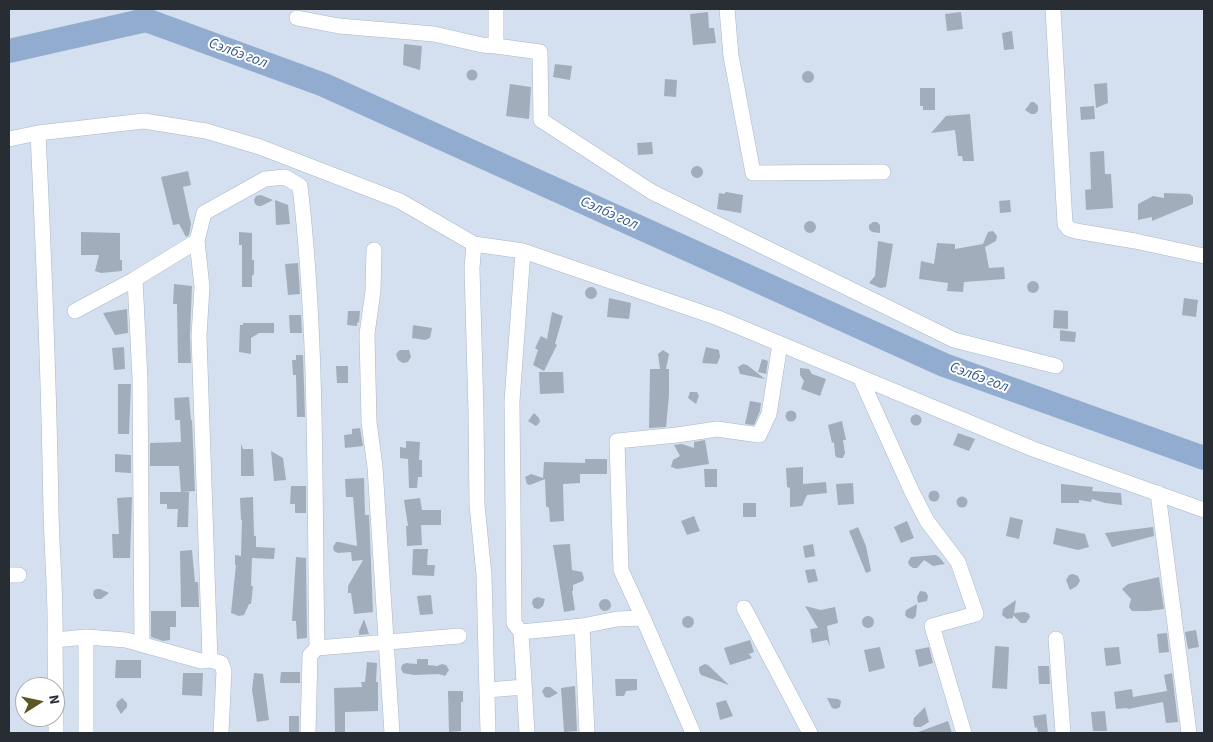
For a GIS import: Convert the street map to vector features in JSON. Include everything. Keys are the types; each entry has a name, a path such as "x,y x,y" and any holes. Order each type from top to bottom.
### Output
{"street":[{"path":"496,9 496,46"},
{"path":"727,9 731,56 753,173 883,172"},
{"path":"1053,9 1065,224 1069,229 1076,231 1204,256"},
{"path":"297,18 339,26 434,34 482,45 540,52 541,120 652,192 954,340 1056,366"},
{"path":"9,139 38,133 144,121 206,131 260,147 400,201 474,244 523,251 718,318 1033,449 1204,510"},
{"path":"38,133 48,359 51,534 56,606 56,733"},
{"path":"210,660 199,336 202,288 197,241 204,213 266,179 285,177 300,186 305,232 312,359 317,648 310,656 308,733"},
{"path":"75,311 135,279 197,241"},
{"path":"474,244 472,268 477,505 484,575 488,733"},
{"path":"374,250 367,334 369,422 374,467 392,733"},
{"path":"523,251 512,401 514,623 521,632 527,733"},
{"path":"135,279 140,379 142,645"},
{"path":"693,733 620,570 617,441 717,429 759,435 768,414 780,344"},
{"path":"860,377 912,492 927,520 958,562 976,614 932,626 964,733"},
{"path":"1158,493 1189,733"},
{"path":"744,608 810,733"},
{"path":"521,632 582,626 617,619 643,618"},
{"path":"582,626 587,733"},
{"path":"55,640 86,636 126,640 201,662 210,660 221,663 224,671 221,733"},
{"path":"86,636 86,733"},
{"path":"317,648 459,636"},
{"path":"1056,639 1063,733"},
{"path":"487,690 524,687"}],"building":[{"path":"708,12 709,28 714,28 716,43 693,45 690,14"},
{"path":"961,12 963,29 947,31 945,14"},
{"path":"1012,31 1014,49 1004,50 1002,33"},
{"path":"404,44 422,46 420,70 403,65"},
{"path":"555,64 572,66 570,80 553,77"},
{"path":"472,69 478,75 472,81 466,75"},
{"path":"806,71 810,71 814,77 810,83 806,83 802,79 802,75"},
{"path":"665,79 677,80 676,97 664,96"},
{"path":"1107,83 1108,103 1096,108 1094,84"},
{"path":"510,84 531,87 529,119 506,116"},
{"path":"920,88 935,88 935,110 923,110 923,106 920,106"},
{"path":"1031,102 1038,106 1038,111 1035,114 1025,110"},
{"path":"1094,106 1095,119 1081,120 1080,107"},
{"path":"970,114 974,161 963,161 962,156 958,156 955,130 931,133 946,116"},
{"path":"652,142 653,154 638,155 637,143"},
{"path":"1104,151 1105,174 1111,174 1113,208 1086,210 1085,190 1091,189 1090,152"},
{"path":"695,166 699,166 703,172 699,178 695,178 691,174 691,170"},
{"path":"188,171 191,185 183,187 191,224 189,235 186,237 179,224 173,225 161,177"},
{"path":"726,192 743,195 741,213 717,209 719,193 724,194"},
{"path":"1164,193 1190,194 1193,197 1193,204 1152,221 1152,217 1138,220 1138,204 1153,196 1164,198"},
{"path":"261,195 273,200 258,206 254,200 256,196"},
{"path":"275,200 288,205 290,224 276,225"},
{"path":"1010,200 1011,212 1000,213 999,201"},
{"path":"808,221 812,221 816,227 812,233 808,233 804,229 804,225"},
{"path":"877,222 880,225 880,233 872,232 869,229 869,225"},
{"path":"993,231 997,236 996,241 985,247 989,268 1004,267 1005,279 964,282 963,292 947,291 948,283 919,279 921,261 934,264 937,243 955,244 955,249 983,244 988,232"},
{"path":"81,232 120,233 122,271 101,273 95,271 99,255 81,255"},
{"path":"239,232 252,233 254,274 252,276 252,287 242,287 242,245 239,245"},
{"path":"878,241 893,244 886,287 880,288 869,283 875,276"},
{"path":"298,263 300,294 288,295 285,264"},
{"path":"1031,281 1035,281 1039,287 1035,293 1031,293 1027,289 1027,285"},
{"path":"174,284 192,286 191,363 178,363 177,304 173,304"},
{"path":"589,287 593,287 597,293 593,299 589,299 585,295 585,291"},
{"path":"609,298 631,303 629,319 607,317"},
{"path":"1184,298 1198,300 1196,317 1182,315"},
{"path":"127,309 128,333 115,335 103,313"},
{"path":"1054,310 1068,311 1068,329 1053,328"},
{"path":"348,311 360,311 357,326 347,325"},
{"path":"552,312 563,316 555,344 557,345 544,371 533,365 538,350 535,348 541,336 547,339"},
{"path":"289,315 301,315 302,333 290,333"},
{"path":"243,323 274,323 274,333 259,333 251,338 251,354 239,352 240,325 243,325"},
{"path":"413,325 432,328 430,338 425,340 412,338"},
{"path":"1060,330 1076,332 1075,342 1060,341"},
{"path":"124,347 125,369 114,370 112,348"},
{"path":"706,347 719,350 720,357 717,364 702,363"},
{"path":"400,350 409,350 411,357 408,362 403,363 398,360 396,354"},
{"path":"663,350 669,354 666,369 669,369 669,395 666,427 649,428 650,369 660,369 658,354"},
{"path":"296,355 303,355 305,417 297,417 296,375 293,375 292,360 296,360"},
{"path":"762,359 768,361 766,374 758,372"},
{"path":"743,364 765,379 740,374 738,367"},
{"path":"336,366 348,366 348,383 337,383"},
{"path":"800,368 809,369 812,374 826,379 820,396 801,389 804,381 800,375"},
{"path":"539,372 563,372 564,393 540,394"},
{"path":"118,384 131,384 129,434 118,434"},
{"path":"690,392 697,392 699,396 696,404 688,398"},
{"path":"189,397 192,420 195,491 181,492 179,466 150,466 150,443 181,442 180,420 175,420 174,398"},
{"path":"750,401 761,403 754,425 745,424"},
{"path":"789,411 793,411 796,416 795,420 789,421 786,418 786,414"},
{"path":"534,413 540,422 536,426 528,421"},
{"path":"914,415 918,415 921,420 920,424 914,425 911,422 911,418"},
{"path":"842,421 846,440 843,440 845,453 843,458 840,458 836,457 834,442 832,443 828,425"},
{"path":"360,428 363,446 345,448 344,435 352,434 352,429"},
{"path":"958,433 975,439 969,451 953,445"},
{"path":"705,440 709,464 677,469 671,467 673,460 680,456 674,445 682,444 694,448 694,442"},
{"path":"406,441 420,442 419,460 422,460 422,477 418,477 417,488 409,488 408,459 400,458 400,447 406,448"},
{"path":"241,444 243,449 253,449 254,476 241,476"},
{"path":"271,451 283,458 286,480 274,481"},
{"path":"115,454 131,455 131,473 115,472"},
{"path":"585,459 607,459 607,474 580,474 580,483 563,484 564,521 550,522 549,508 546,506 545,479 530,485 527,484 525,477 531,474 543,478 544,462 585,463"},
{"path":"803,467 803,484 826,482 827,493 807,495 802,506 790,507 790,488 787,487 786,468"},
{"path":"704,469 717,469 717,487 705,487"},
{"path":"364,478 365,515 369,515 373,612 354,614 348,586 363,560 352,561 351,552 338,553 334,551 333,547 336,542 357,546 353,497 346,497 345,479"},
{"path":"853,483 854,504 838,505 836,484"},
{"path":"1061,484 1093,487 1092,491 1121,493 1122,505 1092,499 1091,502 1079,500 1079,503 1061,503"},
{"path":"291,486 306,486 306,513 295,513 295,504 290,504"},
{"path":"932,491 936,491 939,496 938,500 932,501 929,498 929,494"},
{"path":"160,492 189,492 188,527 177,527 178,509 167,509 167,504 160,504"},
{"path":"962,496 968,502 962,508 956,502"},
{"path":"132,497 130,558 113,558 112,534 119,534 117,498"},
{"path":"253,497 256,547 275,548 274,559 252,558 251,586 253,586 251,604 249,604 244,615 239,616 231,613 236,565 235,555 241,556 242,520 240,498"},
{"path":"420,498 422,510 441,510 441,525 421,525 422,545 407,546 406,526 408,526 404,500"},
{"path":"743,503 756,503 756,517 743,517"},
{"path":"694,516 700,531 687,535 681,521"},
{"path":"1010,517 1023,520 1019,539 1006,536"},
{"path":"907,521 914,538 901,543 894,527"},
{"path":"858,527 866,546 871,571 866,573 849,531"},
{"path":"1153,527 1154,536 1112,547 1105,533"},
{"path":"1056,528 1085,534 1089,547 1078,550 1053,544"},
{"path":"570,544 572,570 582,572 584,578 583,581 573,585 575,610 564,612 553,545"},
{"path":"813,544 815,556 805,558 803,546"},
{"path":"413,549 428,549 427,565 435,565 434,576 412,575"},
{"path":"192,550 195,582 198,582 199,607 181,607 180,551"},
{"path":"935,555 945,564 933,566 924,560 917,568 913,568 908,562 911,557"},
{"path":"296,557 306,558 307,638 297,639 296,621 292,621"},
{"path":"815,569 818,581 808,583 805,570"},
{"path":"1069,575 1078,576 1080,581 1077,586 1070,590 1066,580"},
{"path":"1159,577 1164,609 1132,611 1129,607 1131,599 1122,589 1128,584"},
{"path":"97,589 109,593 101,599 96,599 93,595 94,590"},
{"path":"920,591 926,592 928,596 927,601 918,603 917,597"},
{"path":"431,595 433,614 420,615 417,596"},
{"path":"538,597 545,599 543,606 539,609 534,608 532,603 533,599"},
{"path":"607,599 610,600 610,610 603,611 600,610 599,603 600,600"},
{"path":"1016,600 1014,613 1025,612 1029,614 1030,617 1026,623 1021,623 1013,615 1013,618 1007,619 1002,615 1003,609"},
{"path":"917,604 916,616 913,619 908,618 905,615 906,610"},
{"path":"805,606 821,610 835,607 838,623 827,626 830,646 827,640 812,643 810,629 818,628"},
{"path":"151,611 176,611 176,627 170,627 170,640 163,641 151,637"},
{"path":"688,616 694,622 688,628 682,622"},
{"path":"868,616 874,622 868,628 862,622"},
{"path":"364,619 369,634 359,635 359,631"},
{"path":"1196,630 1199,647 1188,649 1185,632"},
{"path":"1167,633 1169,652 1159,653 1157,634"},
{"path":"750,640 754,652 749,654 752,658 730,665 724,648"},
{"path":"995,646 1009,647 1007,689 992,688"},
{"path":"880,647 885,668 869,672 864,650"},
{"path":"929,647 933,663 919,667 915,650"},
{"path":"1119,647 1121,664 1106,666 1104,648"},
{"path":"417,659 428,659 428,665 446,665 449,670 445,676 439,674 414,675 403,673 402,665 406,663 417,664"},
{"path":"116,660 141,660 141,678 115,678"},
{"path":"367,662 377,663 378,711 345,712 345,733 335,733 334,688 362,687 361,682 365,682"},
{"path":"705,664 729,685 701,675 699,667"},
{"path":"1038,666 1049,666 1050,684 1039,684"},
{"path":"281,672 300,672 300,683 280,683"},
{"path":"183,673 203,673 202,696 182,695"},
{"path":"254,673 263,674 269,720 257,722 252,690"},
{"path":"1172,673 1178,722 1166,723 1163,702 1128,709 1116,709 1114,692 1132,689 1133,697 1167,691 1164,675"},
{"path":"615,679 637,679 637,690 626,691 624,696 616,696"},
{"path":"575,686 577,731 564,732 561,688"},
{"path":"545,687 550,687 558,693 549,698 545,697 542,691"},
{"path":"448,691 463,691 461,731 449,732"},
{"path":"122,698 127,703 127,707 121,714 116,706 117,702"},
{"path":"827,698 841,701 840,707 832,708"},
{"path":"726,700 733,716 720,720 716,703"},
{"path":"925,707 929,722 921,727 915,727 913,724 914,718"},
{"path":"1105,711 1107,731 1093,731 1091,712"},
{"path":"1046,714 1048,733 1038,733 1033,716"},
{"path":"289,716 299,716 299,733 289,733"},
{"path":"948,721 952,733 918,733 918,732"}],"waterway":[{"name":"Сэлбэ гол","path":"9,51 146,20 324,85 944,365 1204,458"}]}
